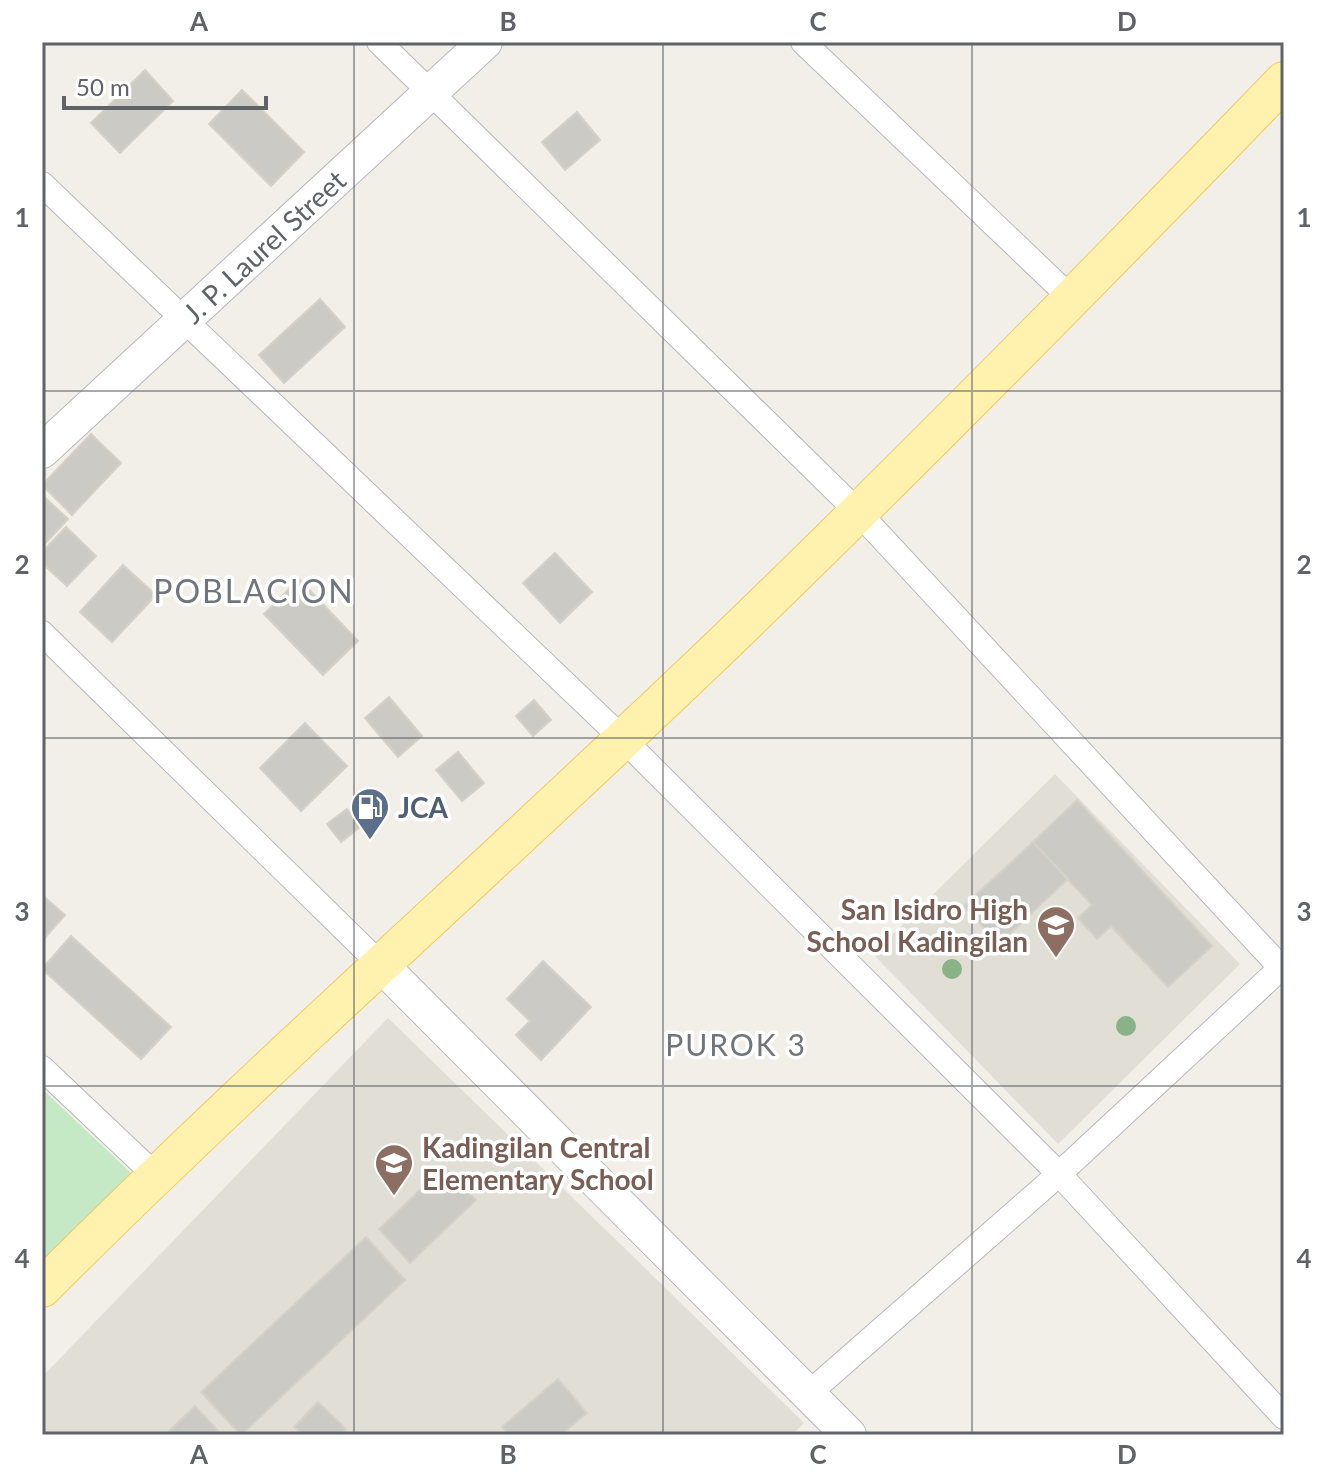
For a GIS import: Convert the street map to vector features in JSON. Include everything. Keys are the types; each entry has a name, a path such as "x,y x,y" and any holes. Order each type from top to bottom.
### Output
{"main road":[{"path":"42,1288 155,1175 623,739 858,512 1284,81"}],"street":[{"path":"379,42 858,512 1283,968 1059,1174 808,1394"},
{"name":"J. P. Laurel Street","path":"42,451 485,42"},
{"path":"803,42 1071,298"},
{"path":"42,184 623,739 1059,1174 1284,1417"},
{"path":"42,633 381,965 849,1435"},
{"path":"42,1068 155,1175"}],"shaded area":[{"name":"San Isidro High School Kadingilan","path":"1055,774 1240,964 1058,1144 873,954"},
{"name":"Kadingilan Central Elementary School","path":"388,1018 804,1423 792,1435 42,1435 42,1377"}],"green space":[{"path":"42,1089 131,1173 42,1262"}],"building":[{"path":"145,70 173,101 120,153 91,123"},
{"path":"242,90 304,152 271,186 209,124"},
{"path":"577,112 600,140 565,170 542,142"},
{"path":"320,299 345,327 284,383 259,355"},
{"path":"91,434 121,463 72,515 42,485"},
{"path":"42,495 68,519 42,547"},
{"path":"66,527 96,556 67,586 42,563 42,552"},
{"path":"555,553 592,592 560,623 523,583"},
{"path":"123,565 156,595 112,642 80,612"},
{"path":"299,579 358,641 323,675 264,614"},
{"path":"389,697 422,736 398,757 365,718"},
{"path":"534,700 551,720 533,736 516,716"},
{"path":"305,723 347,766 301,811 260,768"},
{"path":"458,752 484,783 462,801 436,770"},
{"path":"1077,800 1212,946 1168,987 1111,926 1097,939 1078,918 1092,905 1033,842"},
{"path":"347,809 360,827 341,842 327,824"},
{"path":"1033,842 1068,879 999,944 964,906"},
{"path":"42,895 65,915 42,941"},
{"path":"71,936 171,1027 141,1059 42,969"},
{"path":"543,961 591,1007 541,1060 516,1035 530,1021 507,999"},
{"path":"444,1167 476,1200 410,1263 379,1229"},
{"path":"366,1237 405,1280 241,1435 201,1392"},
{"path":"558,1379 587,1413 561,1435 509,1435 502,1427"},
{"path":"318,1402 346,1429 341,1435 303,1435 294,1427"},
{"path":"195,1406 222,1435 165,1435"}],"place":[{"name":"JCA","path":"370,841"},
{"name":"San Isidro High School Kadingilan","path":"1056,959"},
{"name":"Kadingilan Central Elementary School","path":"394,1197"}],"district":[{"name":"POBLACION","path":"254,590"},
{"name":"PUROK 3","path":"736,1044"}]}
